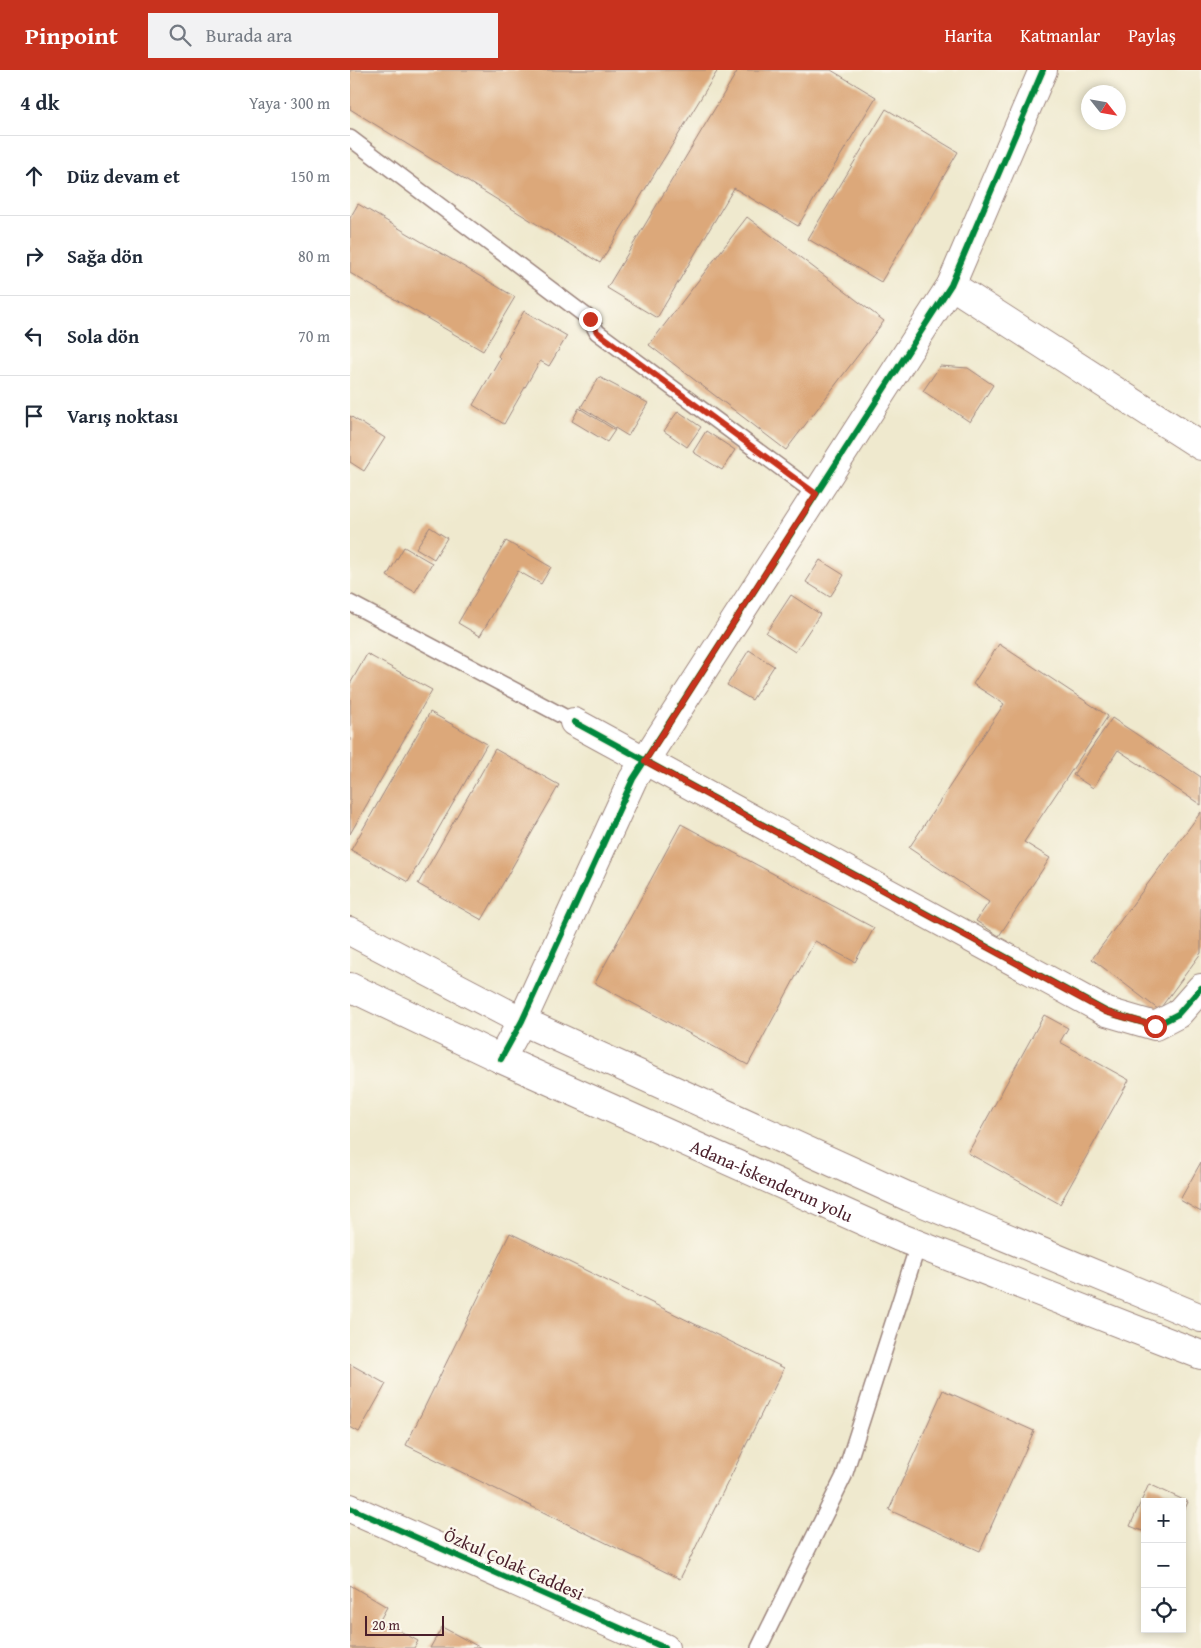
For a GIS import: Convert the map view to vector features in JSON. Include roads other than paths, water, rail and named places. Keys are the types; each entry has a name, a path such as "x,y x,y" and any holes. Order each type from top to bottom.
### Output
{"main road":[{"path":"501,1060 522,1021 633,779 950,285 1043,70"},
{"path":"950,285 1201,446"},
{"path":"574,722 1106,1012 1155,1026 1178,1014 1201,988"},
{"path":"350,931 522,1021 909,1196 1201,1318"},
{"name":"Adana-İskenderun yolu","path":"350,987 501,1060 918,1245 1201,1355"},
{"name":"Özkul Çolak Caddesi","path":"350,1508 665,1648"}],"lane":[{"path":"350,138 590,319 597,332 816,494"},
{"path":"350,603 574,722"},
{"path":"759,1648 844,1476 918,1245"}]}
